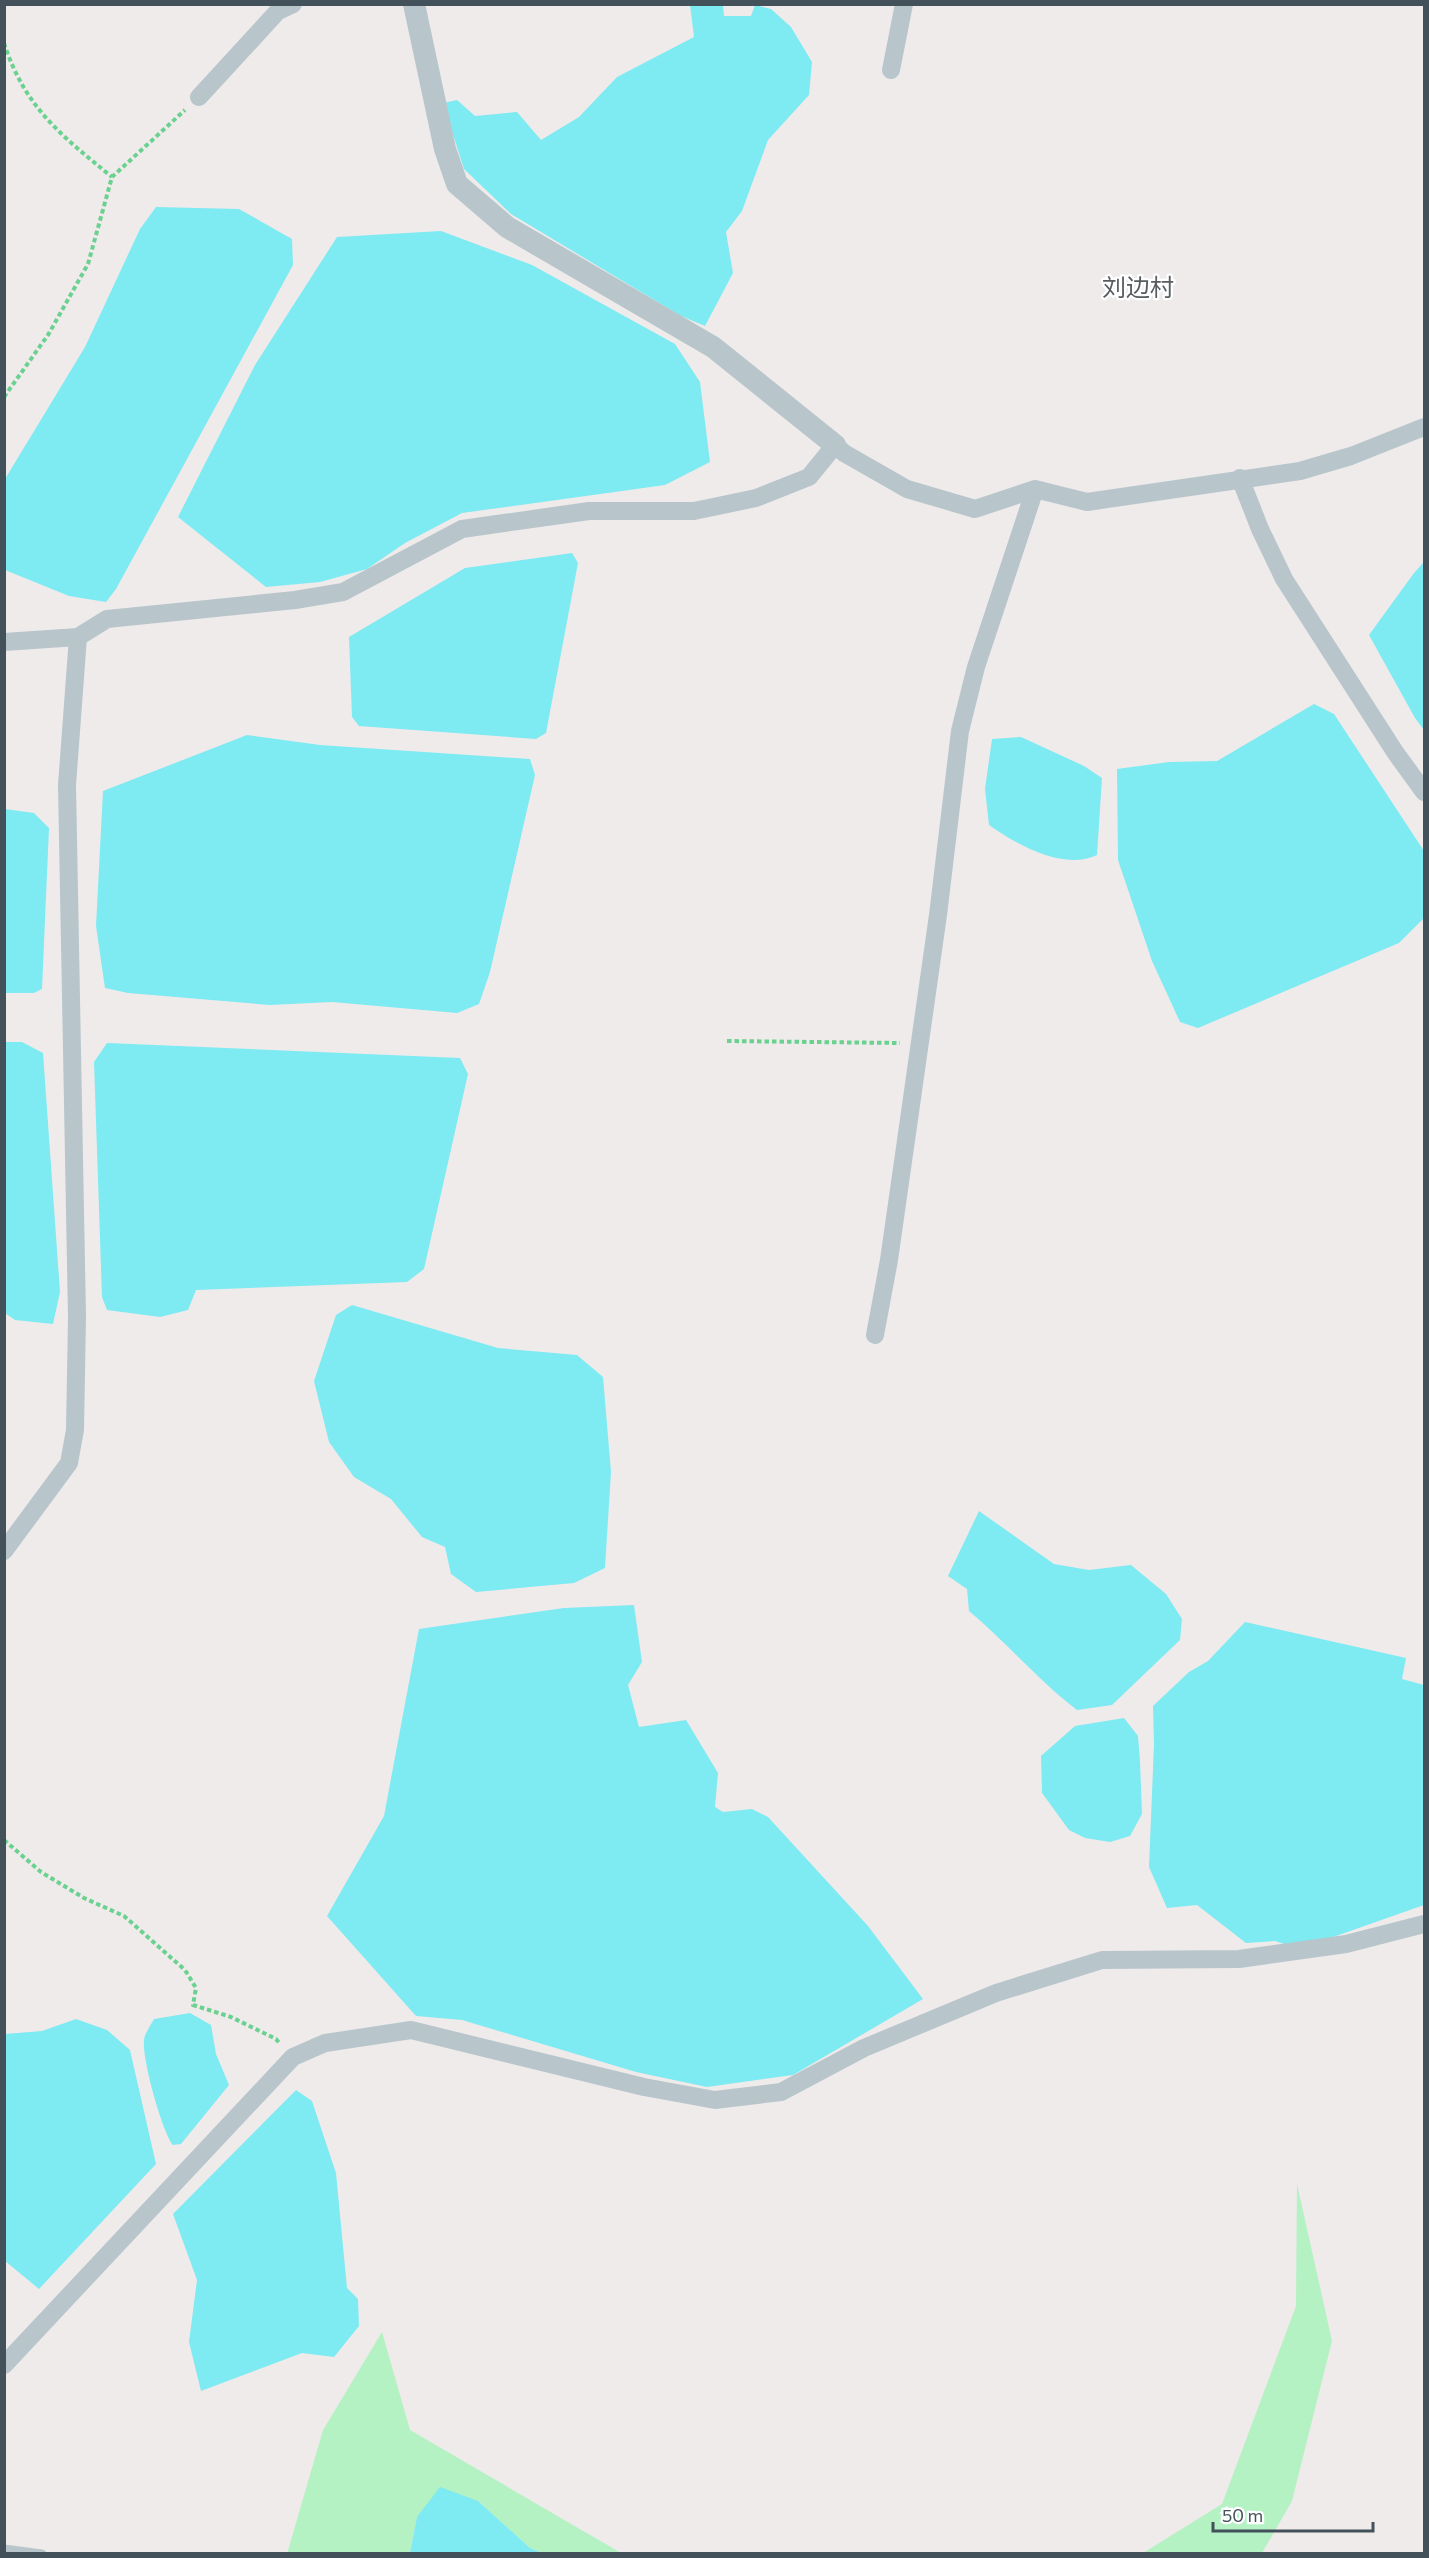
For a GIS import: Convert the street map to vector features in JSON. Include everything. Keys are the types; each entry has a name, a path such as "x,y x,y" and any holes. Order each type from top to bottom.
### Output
{"street":[{"path":"199,97 278,11 293,4"},
{"path":"414,4 445,149 456,184 507,227 713,347 844,453 907,489 975,509 1035,489 1087,502 1300,471 1351,456 1425,427"},
{"path":"891,70 904,4"},
{"path":"4,642 78,637 107,620 295,600 343,592 462,529 589,511 694,511 756,498 809,477 835,445"},
{"path":"1240,478 1260,529 1284,579 1395,752 1425,792"},
{"path":"875,1335 889,1260 938,915 960,731 975,667 1035,489"},
{"path":"4,1551 69,1463 75,1430 77,1317 67,784 78,637"},
{"path":"4,2365 293,2057 325,2043 411,2030 644,2087 715,2100 781,2092 864,2048 996,1993 1102,1960 1239,1959 1346,1944 1425,1924"}],"lane":[{"path":"4,2549 42,2553"}],"path":[{"path":"4,43 38,111 70,143 112,177"},
{"path":"4,397 48,335 88,264 112,177 199,97"},
{"path":"727,1041 919,1043"},
{"path":"4,1840 41,1872 84,1898 124,1916 185,1970 196,1988 193,2005 231,2018 276,2039 293,2057"}],"green space":[{"path":"1297,2184 1332,2341 1292,2501 1262,2553 1143,2553 1222,2504 1296,2306"},
{"path":"382,2332 410,2430 621,2553 542,2553 530,2548 478,2501 417,2517 410,2553 287,2554 323,2430"}],"water":[{"path":"690,5 723,5 724,16 751,16 755,5 771,9 791,27 812,62 809,95 768,140 742,211 726,232 733,273 705,326 681,316 511,214 464,169 443,103 457,100 475,116 517,112 541,140 579,117 617,77 694,37"},
{"path":"156,207 239,209 292,239 293,265 116,589 106,602 69,596 5,570 5,479 85,347 140,229"},
{"path":"441,231 532,265 675,344 700,382 710,462 665,485 462,513 405,543 367,569 320,582 266,587 178,517 255,365 337,237"},
{"path":"572,553 578,563 546,733 536,739 359,726 352,717 349,637 465,568"},
{"path":"1424,562 1424,730 1369,635"},
{"path":"1314,704 1334,714 1424,851 1424,918 1399,943 1198,1028 1180,1022 1152,961 1118,860 1117,769 1169,762 1217,761"},
{"path":"247,735 320,745 530,759 535,775 490,972 479,1004 457,1013 332,1002 270,1005 128,993 105,988 96,926 103,791"},
{"path":"1021,737 1084,766 1102,778 1097,855 1070,860 1041,854 989,825 985,789 992,739"},
{"path":"5,809 34,813 49,828 42,989 34,993 5,993"},
{"path":"4,1042 22,1042 43,1053 60,1292 53,1324 15,1320 5,1313"},
{"path":"107,1043 460,1058 468,1074 424,1269 407,1282 196,1290 188,1310 160,1317 107,1310 102,1297 94,1062"},
{"path":"352,1305 498,1348 577,1355 603,1377 611,1472 605,1568 574,1583 476,1592 451,1574 445,1547 422,1537 391,1499 354,1477 329,1442 314,1381 336,1315"},
{"path":"979,1511 1054,1564 1089,1570 1131,1565 1166,1594 1182,1619 1180,1640 1112,1705 1077,1710 969,1611 967,1589 948,1576"},
{"path":"634,1605 642,1662 628,1685 639,1727 686,1720 718,1773 715,1807 723,1812 752,1809 768,1817 868,1926 923,1999 793,2075 707,2087 636,2072 462,2020 416,2016 327,1916 384,1816 419,1629 564,1608"},
{"path":"1245,1622 1406,1658 1402,1679 1424,1685 1424,1905 1299,1949 1275,1941 1246,1943 1197,1905 1167,1908 1149,1867 1154,1744 1153,1706 1189,1672 1208,1661"},
{"path":"1124,1718 1138,1736 1142,1814 1130,1836 1110,1842 1085,1838 1069,1830 1042,1793 1041,1756 1075,1726"},
{"path":"190,2013 211,2025 216,2054 229,2085 181,2144 173,2145 154,2094 146,2063 144,2038 154,2019"},
{"path":"76,2019 107,2030 130,2050 156,2164 39,2289 5,2261 5,2034 42,2031"},
{"path":"296,2090 312,2101 336,2173 347,2288 358,2299 359,2326 334,2357 302,2353 201,2391 189,2342 197,2280 173,2214"},
{"path":"440,2487 478,2501 530,2548 542,2553 410,2553 417,2517"}],"district":[{"name":"刘边村","path":"1138,288"}]}
